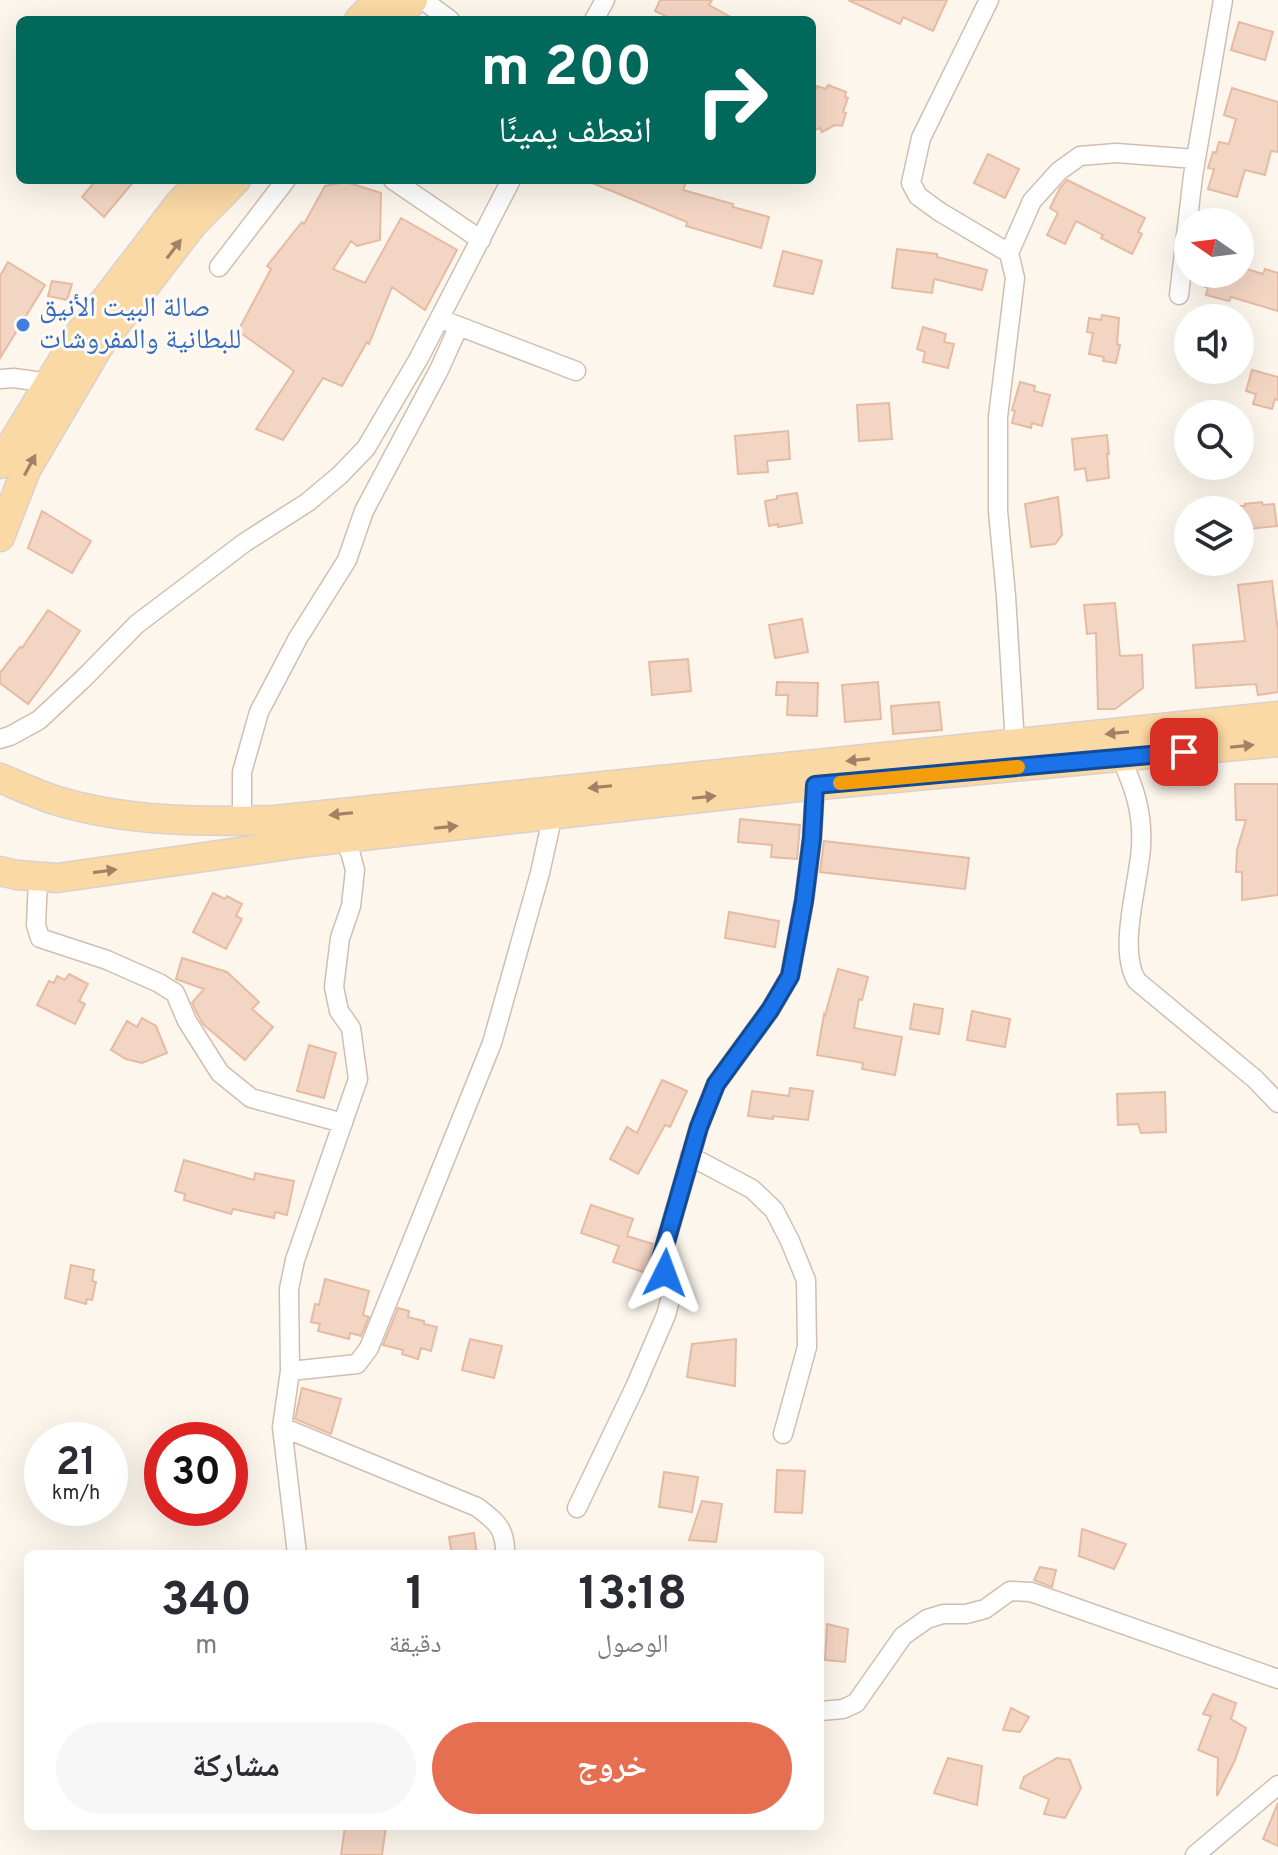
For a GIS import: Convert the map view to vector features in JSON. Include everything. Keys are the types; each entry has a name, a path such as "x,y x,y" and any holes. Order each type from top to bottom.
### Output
{"main road":[{"path":"363,16 379,0"},
{"path":"398,16 413,0"},
{"path":"0,464 77,337 179,204 198,184"},
{"path":"0,537 26,470 99,346 192,225 232,184"},
{"path":"0,884 308,830 1015,744 1278,716"},
{"path":"0,778 59,801 116,814 242,821 344,838 815,785 1278,742"},
{"path":"0,767 27,790"},
{"path":"0,871 48,878"}],"street":[{"path":"423,0 445,16"},
{"path":"989,0 921,138 911,183 918,196 940,212 1009,253"},
{"path":"1179,295 1196,159 1223,0"},
{"path":"1015,744 998,511 998,417 1015,278 1009,253 1032,201 1059,171 1080,156 1116,153 1196,159"},
{"path":"219,267 283,184"},
{"path":"399,184 481,240"},
{"path":"0,739 39,720 137,624 244,543 308,502 366,448 419,358 509,184"},
{"path":"440,318 458,328 576,371"},
{"path":"242,821 242,772 259,712 298,638 347,560 364,511 458,328"},
{"path":"0,379 49,383"},
{"path":"1121,758 1134,786 1141,824 1141,848 1130,927 1129,963 1132,973 1137,981 1255,1079 1278,1103"},
{"path":"577,1508 666,1315 672,1293 661,1259 699,1127 716,1084 770,1010 790,976 810,854 815,785"},
{"path":"290,1371 357,1364 369,1348 492,1043 540,873 553,814"},
{"path":"297,1550 282,1427 290,1371 289,1289 295,1260 358,1079 351,1028 339,1011 334,987 340,938 351,906 355,870 344,838"},
{"path":"48,878 36,925 40,938 107,960 175,993 187,1021 220,1073 251,1098 343,1123"},
{"path":"690,1156 752,1189 774,1210 806,1280 807,1347 783,1434"},
{"path":"282,1427 477,1507 502,1529 505,1550"},
{"path":"824,1711 843,1709 856,1703 903,1636 927,1619 985,1609 1010,1591 1031,1592 1278,1679"},
{"path":"1195,1855 1278,1785"}],"building":[{"path":"660,0 712,0 709,5 729,16 666,16 655,11"},
{"path":"848,0 947,0 933,31 903,17 900,24"},
{"path":"1239,22 1273,32 1265,60 1231,50"},
{"path":"828,85 846,92 845,97 848,98 842,126 835,125 822,132 820,128 816,130 816,89 817,86 826,89"},
{"path":"1232,88 1278,102 1278,152 1271,151 1265,175 1245,170 1237,197 1208,189 1214,169 1208,168 1213,152 1216,153 1219,142 1229,144 1236,119 1224,115"},
{"path":"988,154 1019,169 1005,198 974,183"},
{"path":"1067,180 1145,218 1138,232 1142,234 1132,254 1076,221 1065,244 1047,235 1058,213 1050,208"},
{"path":"93,184 132,184 104,217 82,197"},
{"path":"352,184 381,193 380,240 357,246 351,241 333,269 365,283 401,218 457,250 425,310 392,287 369,344 367,342 342,386 323,378 283,440 256,429 294,371 238,331 271,269 267,266 302,222 304,224 325,186"},
{"path":"595,184 685,184 683,190 769,217 761,248 686,226 687,222"},
{"path":"897,249 937,254 937,257 987,270 982,290 934,279 932,293 892,288"},
{"path":"783,251 822,261 813,294 774,286"},
{"path":"8,262 45,285 0,358 0,276"},
{"path":"1265,269 1278,273 1278,311 1231,297 1229,301 1206,295 1208,288 1254,288 1254,271 1263,274"},
{"path":"52,281 72,284 67,300 48,296"},
{"path":"1102,315 1119,318 1117,344 1120,345 1116,363 1089,354 1093,333 1087,332 1089,318 1101,320"},
{"path":"923,327 946,334 944,342 954,344 948,368 923,362 925,352 917,349"},
{"path":"1254,371 1278,377 1278,400 1275,399 1272,409 1254,404 1256,394 1246,391 1248,384 1254,384"},
{"path":"1020,382 1035,386 1034,391 1050,395 1042,426 1032,423 1031,428 1012,423 1015,411 1012,410"},
{"path":"889,403 892,439 859,441 857,405"},
{"path":"788,431 790,459 767,461 768,472 738,474 735,436"},
{"path":"1107,435 1109,478 1087,481 1085,468 1075,470 1072,439"},
{"path":"797,493 802,523 769,526 765,501"},
{"path":"1058,497 1062,535 1055,544 1031,547 1025,504"},
{"path":"1254,503 1274,504 1277,526 1254,528"},
{"path":"42,511 91,541 72,573 28,548"},
{"path":"1272,581 1278,632 1278,692 1258,695 1256,684 1196,688 1193,645 1245,641 1238,585"},
{"path":"1115,603 1120,656 1142,655 1143,688 1115,709 1098,709 1096,633 1087,634 1084,605"},
{"path":"48,610 80,631 28,704 0,683 0,673"},
{"path":"802,619 808,652 775,658 769,625"},
{"path":"688,659 691,691 652,695 649,662"},
{"path":"777,682 818,683 817,716 787,715 788,695 776,695"},
{"path":"878,682 881,719 845,722 842,685"},
{"path":"939,702 942,730 893,734 891,706"},
{"path":"1235,784 1278,784 1278,895 1242,900 1242,872 1236,872 1237,850 1246,820 1236,820"},
{"path":"740,819 800,825 797,859 771,857 772,845 738,842"},
{"path":"824,841 969,858 965,889 820,872"},
{"path":"213,893 242,904 236,916 242,919 226,949 193,932"},
{"path":"729,912 779,921 775,947 725,938"},
{"path":"182,958 227,972 259,1002 252,1009 273,1027 245,1060 203,1024 192,1003 204,989 176,979"},
{"path":"838,969 868,977 862,1000 859,999 854,1028 902,1037 895,1075 862,1069 863,1063 817,1055 824,1014"},
{"path":"69,974 88,984 79,1001 85,1004 75,1024 37,1005 49,981 54,983 57,976 65,980"},
{"path":"914,1004 943,1009 939,1034 910,1029"},
{"path":"972,1011 1010,1019 1005,1047 967,1040"},
{"path":"142,1018 156,1026 167,1053 142,1063 126,1059 111,1050 127,1021 137,1027"},
{"path":"309,1045 336,1053 324,1098 297,1091"},
{"path":"662,1080 687,1091 670,1127 665,1125 638,1174 610,1159 627,1127 637,1133"},
{"path":"790,1088 813,1091 808,1120 748,1116 752,1091 789,1096"},
{"path":"1165,1092 1166,1132 1141,1133 1138,1124 1118,1125 1117,1094"},
{"path":"184,1160 254,1180 255,1173 294,1181 287,1215 275,1212 274,1218 233,1209 231,1214 184,1200 185,1194 175,1191"},
{"path":"591,1205 633,1219 627,1236 653,1244 646,1273 613,1262 619,1246 581,1233"},
{"path":"71,1265 94,1270 92,1281 96,1282 92,1300 87,1299 86,1304 65,1298"},
{"path":"325,1279 369,1291 363,1315 369,1317 361,1336 350,1333 349,1339 318,1331 320,1324 311,1322"},
{"path":"398,1308 409,1311 408,1317 437,1327 431,1351 421,1348 418,1359 402,1354 403,1350 383,1345"},
{"path":"470,1339 502,1346 494,1378 462,1370"},
{"path":"736,1339 735,1386 687,1377 692,1344"},
{"path":"302,1388 341,1399 331,1434 295,1419"},
{"path":"777,1470 805,1471 802,1513 775,1512"},
{"path":"664,1472 698,1477 692,1512 659,1507"},
{"path":"702,1501 722,1504 716,1542 689,1540"},
{"path":"1082,1529 1126,1544 1114,1569 1079,1556"},
{"path":"474,1533 476,1550 451,1550 449,1537"},
{"path":"1040,1567 1056,1570 1052,1587 1034,1580"},
{"path":"827,1624 848,1629 845,1662 825,1660"},
{"path":"1213,1694 1236,1703 1231,1719 1246,1728 1235,1760 1217,1796 1218,1758 1198,1750 1211,1716 1203,1714"},
{"path":"1011,1708 1029,1717 1020,1732 1003,1730"},
{"path":"948,1758 982,1766 977,1805 934,1793"},
{"path":"1057,1758 1070,1760 1081,1788 1065,1818 1044,1814 1049,1799 1020,1788 1024,1777"},
{"path":"1278,1803 1278,1846 1263,1839"},
{"path":"344,1830 385,1830 382,1855 341,1855"}],"slow traffic":[{"path":"840,783 1018,767"}],"place":[{"name":"صالة البيت الأنيق للبطانية والمفروشات","path":"23,325"}],"route":[{"path":"665,1273 661,1259 699,1127 716,1084 770,1010 790,976 804,901 815,785 1184,752"}]}
